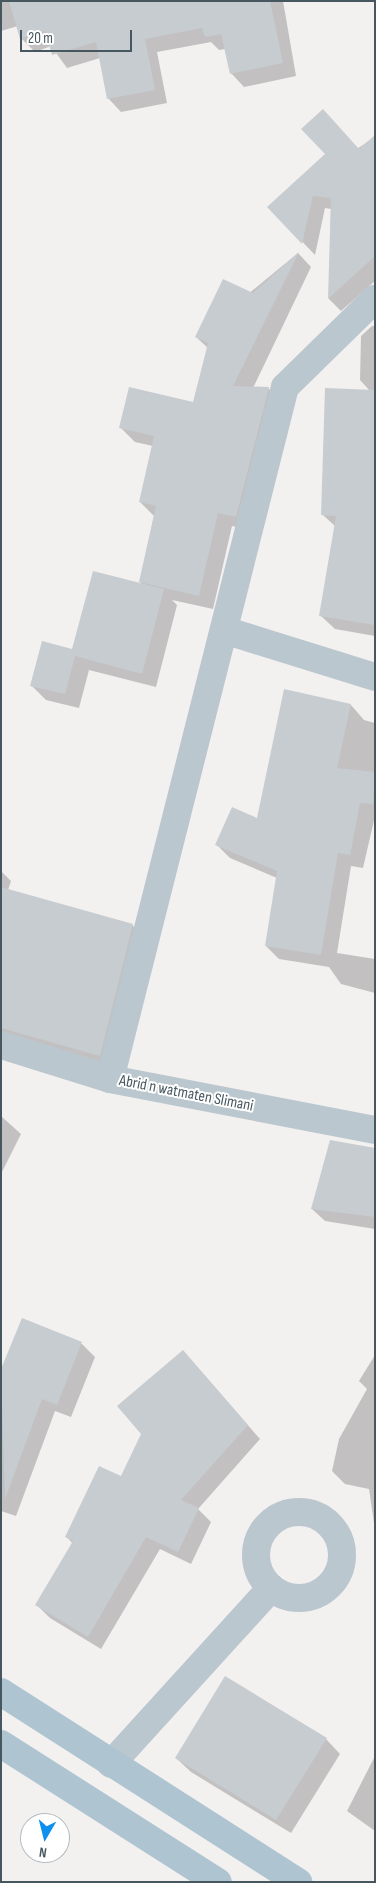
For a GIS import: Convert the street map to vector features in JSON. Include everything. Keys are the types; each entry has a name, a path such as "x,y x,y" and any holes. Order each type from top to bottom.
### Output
{"main road":[{"path":"1,1692 298,1882"},
{"path":"1,1744 218,1882"}],"street":[{"path":"110,1079 285,387 375,299"},
{"path":"224,630 375,676"},
{"name":"Abrid n watmaten Slimani","path":"1,1045 110,1079 375,1130"},
{"path":"111,1764 271,1588"}],"building":[{"path":"9,1 270,1 283,63 230,74 221,34 205,37 202,28 145,39 155,90 107,99 96,42 52,55 45,31 20,39"},
{"path":"323,109 359,149 375,135 375,256 328,299 331,198 313,196 302,244 267,207 325,154 301,129"},
{"path":"299,252 233,386 269,387 236,517 218,513 199,596 139,582 156,506 139,502 154,436 119,428 129,387 193,402 208,343 195,337 223,279 253,293"},
{"path":"325,388 375,390 375,625 319,616 336,516 321,515"},
{"path":"93,571 164,589 142,674 75,656 65,694 30,686 42,641 72,649"},
{"path":"284,689 351,704 337,768 375,772 373,804 360,803 350,855 338,853 321,955 265,946 277,871 215,845 232,807 257,818"},
{"path":"1,887 133,924 100,1056 1,1028"},
{"path":"330,1140 375,1148 375,1217 311,1209"},
{"path":"22,1318 82,1342 57,1405 42,1399 5,1499 1,1369"},
{"path":"183,1350 248,1425 181,1500 199,1508 178,1552 146,1537 88,1637 35,1605 73,1541 65,1537 99,1466 121,1476 141,1434 117,1406"},
{"path":"225,1676 327,1738 276,1820 175,1758"}]}
